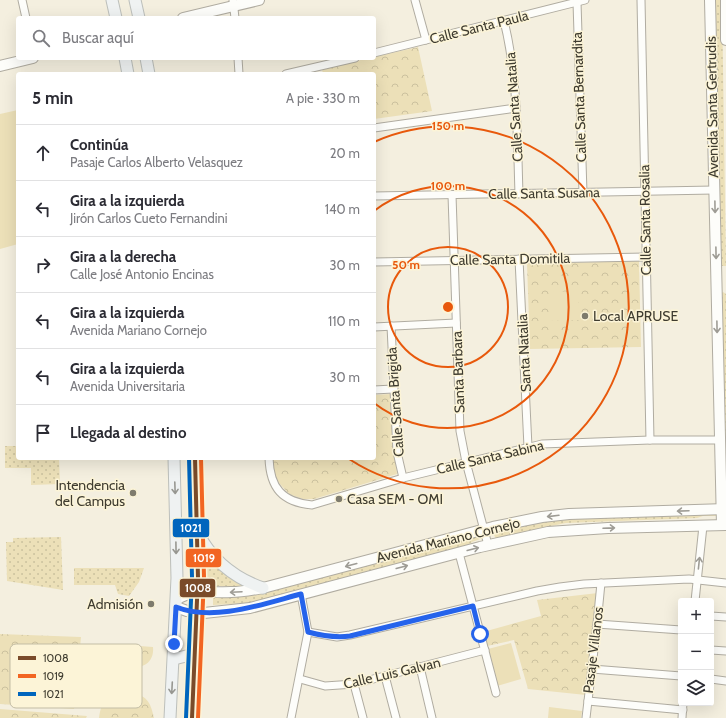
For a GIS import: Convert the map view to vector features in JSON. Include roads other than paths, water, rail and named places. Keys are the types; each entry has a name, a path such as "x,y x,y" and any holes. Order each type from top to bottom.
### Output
{"main road":[{"path":"112,0 116,16"},
{"path":"135,0 139,16"},
{"path":"190,16 234,3 259,0"},
{"name":"Avenida Santa Gertrudis","path":"710,0 714,190 721,273 720,440 724,525"},
{"name":"Avenida Santa Gertrudis","path":"726,0 726,40"},
{"path":"0,66 25,60"},
{"path":"124,60 128,72"},
{"path":"146,60 149,72"},
{"path":"170,718 176,604 174,460"},
{"path":"192,718 198,593 194,460"},
{"name":"Avenida Mariano Cornejo","path":"724,509 569,514 542,517 484,530 263,588 242,592 188,594 176,604 187,611 197,613 250,608 488,545 563,530 724,525"},
{"path":"197,530 208,549 223,566 242,579 263,588"},
{"path":"174,659 186,656 195,662"}],"street":[{"path":"22,0 26,16"},
{"path":"415,0 426,40"},
{"name":"Calle Santa Paula","path":"376,53 585,0"},
{"name":"Calle Santa Rosalia","path":"641,0 650,440"},
{"name":"Calle Santa Bernardita","path":"577,2 583,193"},
{"path":"234,3 235,16"},
{"name":"Calle Santa Natalia","path":"504,21 513,63 519,194"},
{"path":"238,60 239,72"},
{"path":"295,72 346,60"},
{"path":"376,128 516,108"},
{"name":"Calle Santa Susana","path":"376,196 714,190"},
{"name":"Santa Barbara","path":"452,195 460,431 466,462 488,545"},
{"name":"Calle Santa Domitila","path":"376,262 646,257"},
{"name":"Santa Natalia","path":"519,259 528,447"},
{"path":"376,327 456,323"},
{"name":"Calle Santa Brigida","path":"391,326 397,452 403,478"},
{"path":"376,390 394,389"},
{"name":"Calle Santa Sabina","path":"269,460 272,480 278,490 288,499 300,504 312,505 403,478 528,447 553,443 650,440 720,440"},
{"path":"695,598 703,526"},
{"path":"459,553 496,693"},
{"path":"308,632 337,637 350,636 537,591 584,584 689,579 726,583"},
{"name":"Pasaje Villanos","path":"586,718 597,624 600,583"},
{"path":"291,718 300,679 308,632 301,594"},
{"path":"714,616 726,617"},
{"path":"597,624 678,630"},
{"name":"Calle Luis Galvan","path":"300,679 325,686 354,684 485,650"},
{"path":"714,650 726,651"},
{"path":"420,667 432,718"},
{"path":"592,669 678,676"},
{"path":"385,676 396,718"},
{"path":"714,679 726,681"},
{"path":"354,684 363,718"},
{"path":"588,701 678,706"},
{"path":"682,718 683,706"}],"place":[{"name":"Local APRUSE","path":"585,316"},
{"name":"Intendencia del Campus","path":"133,493"},
{"name":"Casa SEM - OMI","path":"339,499"},
{"name":"Admisión","path":"151,604"}]}
